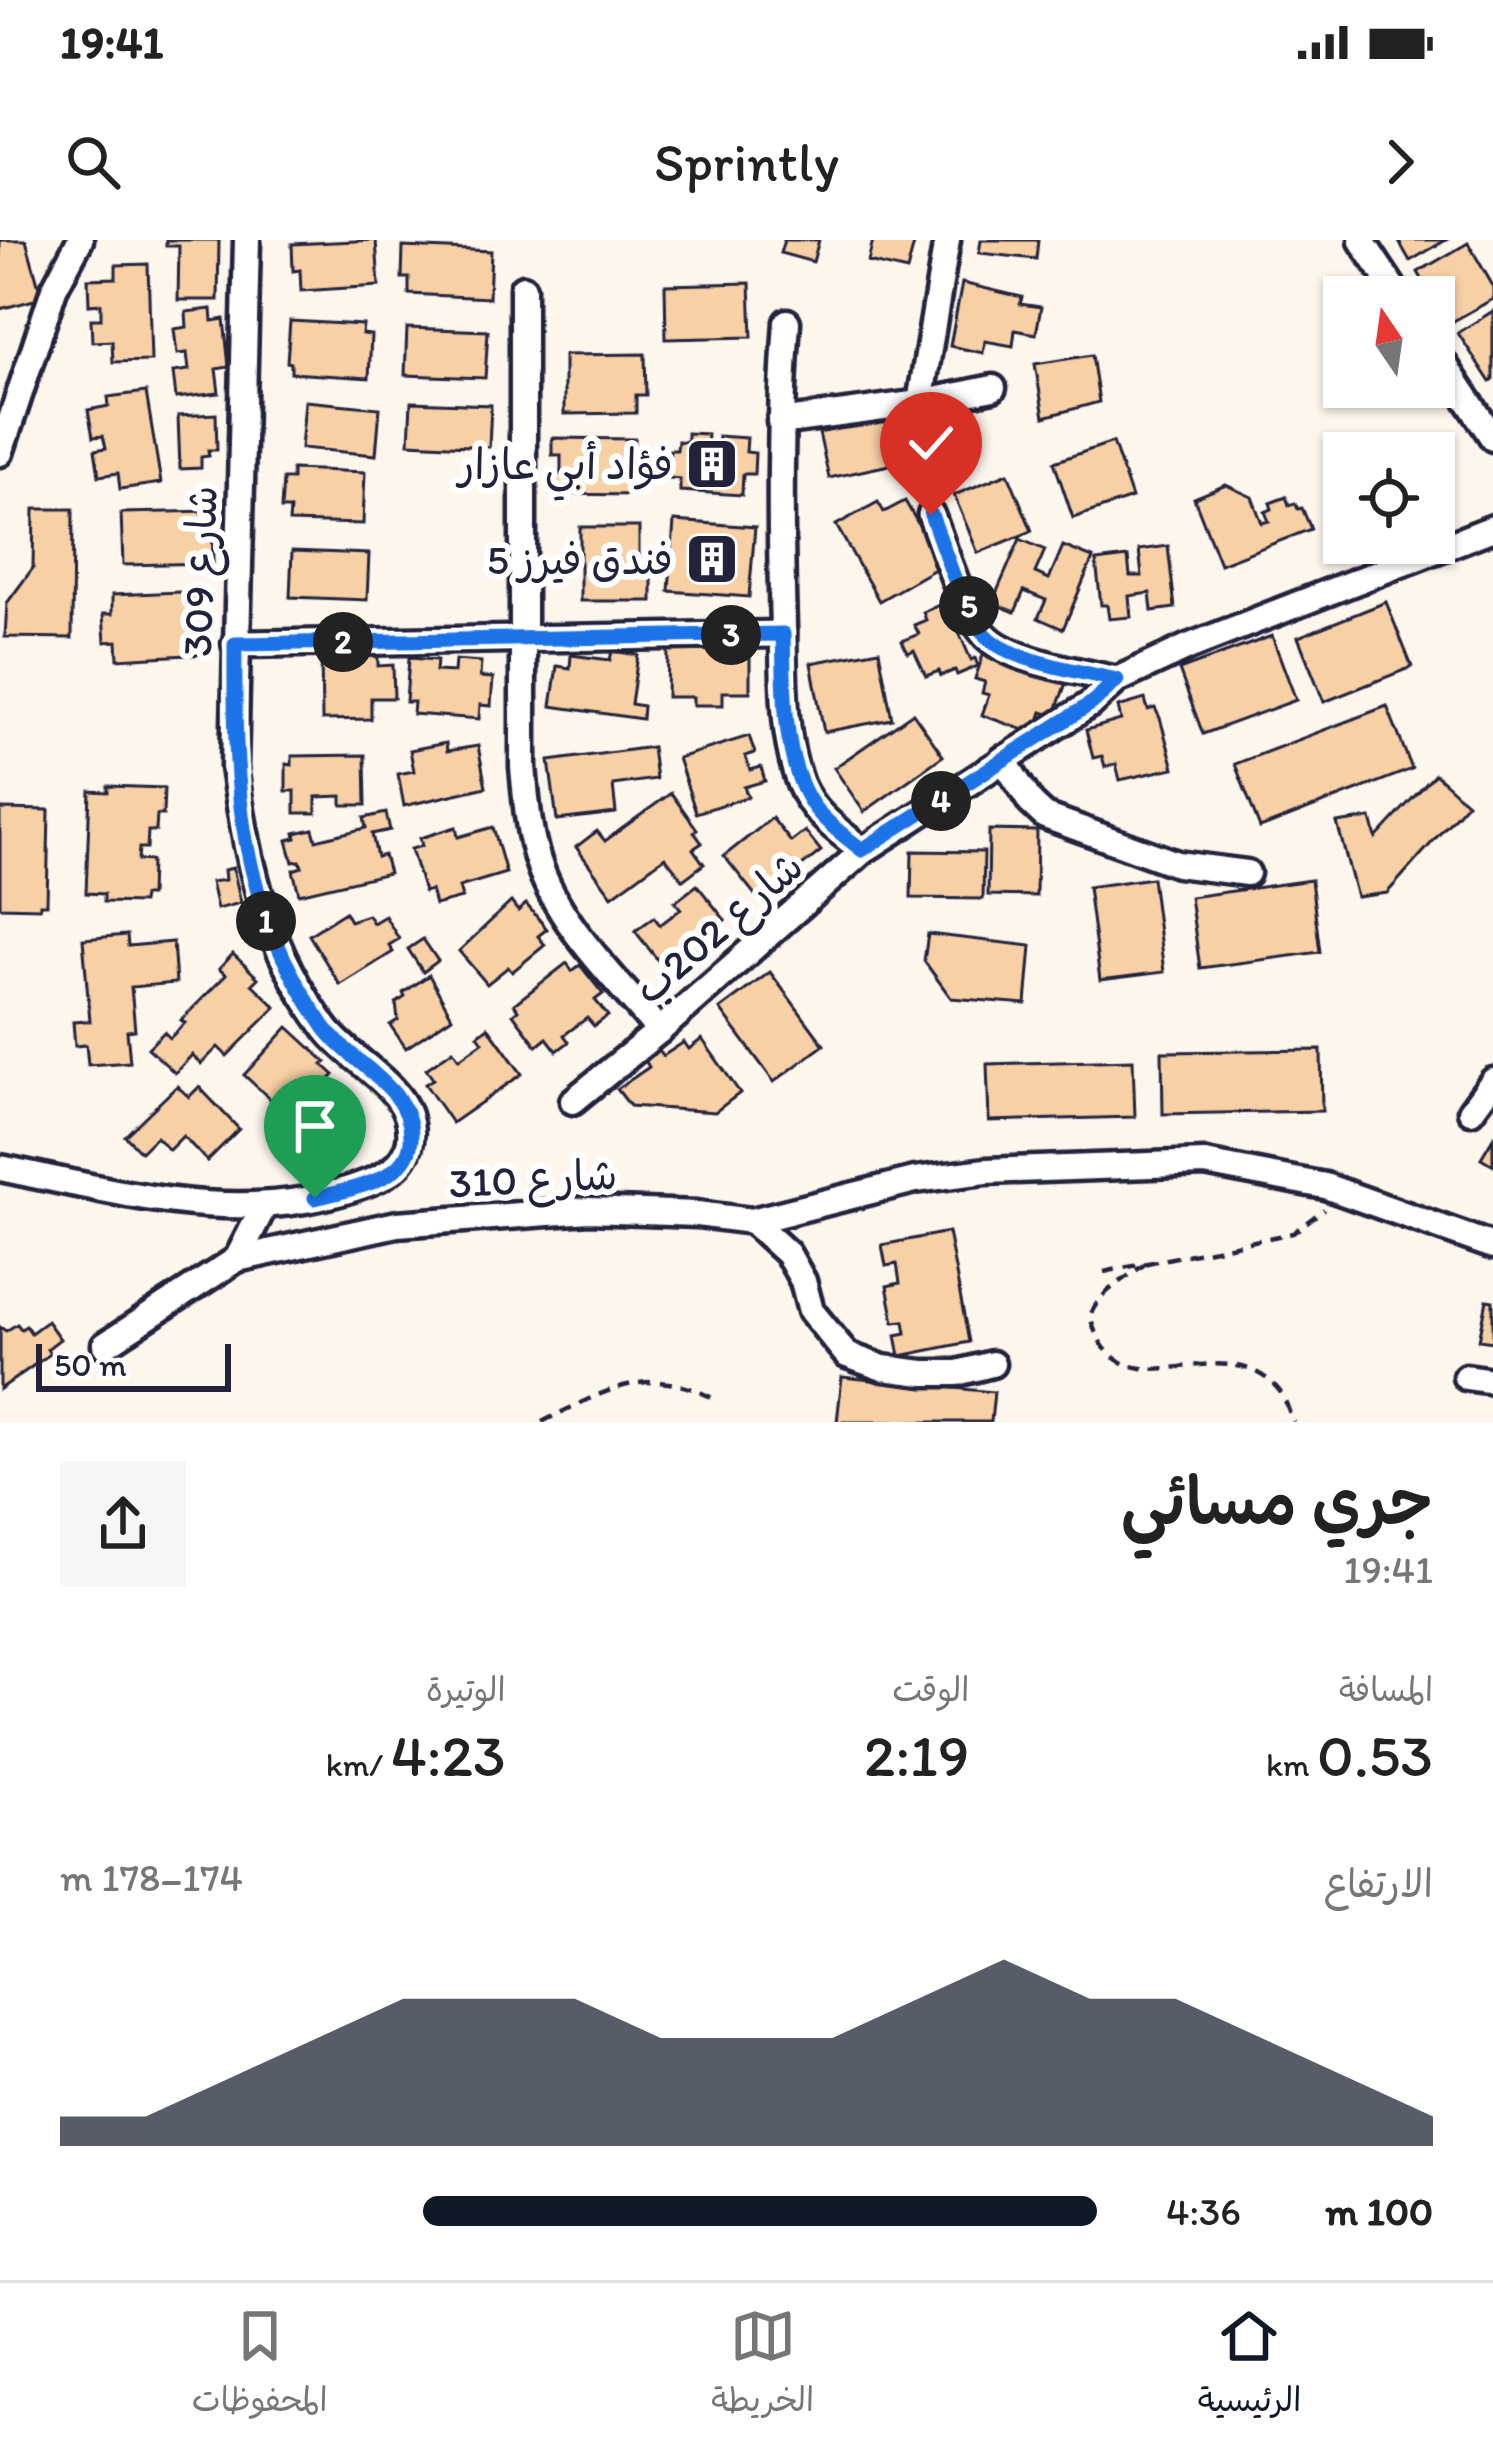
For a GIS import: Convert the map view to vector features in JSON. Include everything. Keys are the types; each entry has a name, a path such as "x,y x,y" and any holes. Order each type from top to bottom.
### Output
{"street":[{"path":"0,453 54,289 80,240"},
{"name":"شارع 309","path":"247,240 234,767 245,848 263,916 327,1030 395,1093 407,1111 412,1139"},
{"path":"920,403 947,240"},
{"path":"1362,241 1385,276"},
{"path":"523,289 523,767 538,862 571,926 659,1031"},
{"path":"787,322 780,422 785,689 802,788 822,817 862,850"},
{"path":"1455,381 1493,438"},
{"path":"780,422 993,388"},
{"path":"931,515 985,635 1041,662 1117,680"},
{"name":"شارع 202ب","path":"573,1101 862,850 1092,703 1117,680 1188,647 1493,528"},
{"path":"235,644 783,634"},
{"path":"1004,759 1031,803 1046,816 1177,864 1247,873"},
{"path":"1471,1112 1493,1081"},
{"name":"شارع 310","path":"9,1170 138,1198 264,1206 315,1198 375,1180 408,1156 412,1139"},
{"path":"752,1221 915,1180 1205,1162 1325,1186 1493,1246"},
{"path":"105,1346 237,1258 264,1206"},
{"name":"شارع 310","path":"237,1258 397,1224 589,1210 752,1221"},
{"path":"752,1221 788,1254 803,1281 811,1312 847,1355 883,1368 923,1373 957,1373 992,1364"},
{"path":"1466,1377 1493,1381"}],"path":[{"path":"1104,1272 1293,1233 1323,1211 1325,1186"},
{"path":"1146,1263 1096,1300 1090,1316 1107,1359 1124,1372 1150,1377 1239,1366 1279,1388 1293,1422"},
{"path":"542,1422 618,1387 641,1382 666,1380 712,1398"}],"building":[{"path":"0,240 26,240 42,298 0,309"},
{"path":"166,240 219,240 218,300 178,300 179,246 166,246"},
{"path":"376,240 379,286 301,291 300,270 293,271 292,244"},
{"path":"784,240 819,240 813,262 780,253"},
{"path":"873,240 915,240 907,271 868,262"},
{"path":"981,240 1038,240 1036,259 979,253"},
{"path":"1398,240 1446,240 1410,261"},
{"path":"1468,243 1493,286 1493,299 1455,320 1455,276 1420,276 1418,272"},
{"path":"403,247 491,251 489,298 409,294 409,278 402,278"},
{"path":"148,264 151,361 113,362 112,341 92,342 91,319 101,319 101,304 89,305 88,279 116,278 116,265"},
{"path":"750,283 752,337 666,339 665,285"},
{"path":"962,283 1022,297 1020,304 1041,307 1036,334 1015,330 1013,346 985,341 983,353 950,346"},
{"path":"211,309 212,321 224,319 229,367 216,369 219,393 176,398 173,372 189,370 187,353 177,354 174,329 187,327 186,312"},
{"path":"1493,311 1493,380 1490,382 1458,333"},
{"path":"290,321 363,325 362,334 371,335 369,378 291,373 287,362"},
{"path":"407,328 488,331 485,378 405,375"},
{"path":"645,354 646,395 636,395 636,413 564,414 564,355"},
{"path":"1092,355 1099,402 1044,417 1035,364"},
{"path":"146,392 161,483 120,489 118,473 99,476 95,450 106,448 103,436 93,437 88,410 109,406 108,397"},
{"path":"305,401 380,408 376,455 301,448"},
{"path":"411,402 491,405 489,447 409,443"},
{"path":"216,414 217,450 208,450 209,456 201,457 201,468 180,469 178,416"},
{"path":"894,417 903,462 829,478 819,433"},
{"name":"فؤاد أبي عازار","path":"687,433 707,434 706,450 717,451 718,436 747,438 746,452 755,453 754,474 743,474 742,495 680,491 680,479 668,478 670,450 677,450 678,441 687,442"},
{"path":"552,438 635,439 635,495 550,494 550,475 561,475 561,455 552,455"},
{"path":"1113,442 1132,498 1073,518 1054,462"},
{"path":"292,469 365,472 363,524 289,522 290,509 281,509 283,479 292,479"},
{"path":"1008,473 1032,531 978,553 954,495"},
{"path":"1226,485 1252,497 1262,523 1269,521 1265,512 1272,509 1270,503 1286,497 1289,505 1302,508 1311,529 1220,564 1194,498"},
{"path":"905,501 942,565 879,601 836,525 878,502 884,512"},
{"path":"34,509 73,509 72,638 5,637 7,603 33,568"},
{"path":"212,511 213,563 123,565 121,513"},
{"name":"فندق فيرز 5","path":"674,521 755,527 749,597 669,591"},
{"path":"580,527 639,527 639,573 652,573 652,601 580,601"},
{"path":"1020,539 1045,550 1035,573 1049,579 1063,546 1093,558 1063,629 1038,618 1046,600 1024,591 1015,612 992,603"},
{"path":"1168,546 1175,608 1152,611 1150,593 1129,596 1131,617 1109,619 1107,605 1101,605 1096,561 1128,557 1130,576 1142,576 1139,550"},
{"path":"292,551 369,554 367,600 290,597"},
{"path":"202,591 205,654 118,659 117,641 105,642 103,614 112,614 112,595"},
{"path":"946,602 978,666 957,675 955,670 926,676 914,650 908,653 902,641 919,634 914,625 926,620 923,612"},
{"path":"1386,602 1412,667 1324,702 1298,637"},
{"path":"1272,636 1296,700 1203,734 1179,670"},
{"path":"668,650 750,651 750,692 723,692 723,705 693,705 693,697 667,697"},
{"path":"879,650 892,719 824,732 811,663"},
{"path":"612,651 638,655 631,704 643,706 642,719 551,706 557,666 570,668 571,655 610,660"},
{"path":"378,652 378,666 393,665 394,698 371,698 371,719 322,720 321,653"},
{"path":"983,655 1066,683 1054,716 1042,712 1035,734 982,715 989,695 982,693 985,682 975,679"},
{"path":"409,658 437,660 436,671 454,672 455,660 481,662 480,677 493,678 491,706 480,705 479,719 413,714 414,702 406,702"},
{"path":"1145,699 1148,710 1155,708 1160,718 1174,768 1120,780 1116,764 1105,767 1102,756 1093,758 1086,730 1121,720 1118,707"},
{"path":"1387,706 1412,769 1260,828 1235,764"},
{"path":"913,713 943,756 864,812 834,768"},
{"path":"749,736 755,753 745,756 750,770 761,767 765,781 744,787 748,797 696,813 678,758"},
{"path":"446,743 447,751 478,746 486,787 404,806 398,774 414,771 410,750"},
{"path":"652,747 656,779 613,785 616,813 557,820 549,761"},
{"path":"365,755 366,805 342,805 342,796 316,797 316,813 295,813 295,791 286,791 286,764 292,765 292,756"},
{"path":"1435,774 1467,803 1387,893 1357,897 1337,823 1371,818 1376,838"},
{"path":"108,786 164,788 163,815 157,815 156,831 148,831 147,848 139,848 138,860 151,861 150,896 143,896 142,903 104,902 104,894 86,893 90,791 108,792"},
{"path":"671,793 697,829 694,832 702,843 693,849 704,864 683,880 665,857 612,896 576,847 597,831 605,841"},
{"path":"0,809 49,810 47,904 40,908 0,907"},
{"path":"386,813 390,830 372,834 377,857 384,855 389,873 299,894 293,870 302,867 300,861 293,862 287,840 313,829 316,840 366,828 364,818"},
{"path":"772,818 791,842 805,831 821,851 759,900 724,856"},
{"path":"456,827 458,837 493,827 506,873 459,887 462,898 435,905 431,890 424,892 411,849 422,846 420,838"},
{"path":"989,830 1037,831 1036,896 988,895"},
{"path":"912,851 984,852 983,899 911,898"},
{"path":"233,868 241,903 217,909 211,882 225,880 224,870"},
{"path":"1152,878 1164,972 1100,980 1088,887"},
{"path":"1311,880 1320,952 1200,968 1190,897"},
{"path":"697,885 725,920 716,927 719,931 667,972 635,931 654,917 660,925 681,909 675,902"},
{"path":"511,902 518,911 526,904 547,929 538,936 545,945 512,972 508,967 487,984 459,951"},
{"path":"345,912 350,921 368,915 373,923 385,916 399,939 389,945 393,952 340,985 309,935"},
{"path":"928,934 1031,946 1026,1004 951,998 924,961"},
{"path":"127,935 128,946 173,942 176,983 131,987 135,1030 127,1031 130,1062 88,1065 86,1045 75,1046 73,1022 90,1021 83,939"},
{"path":"423,939 438,961 423,972 408,949"},
{"path":"233,954 258,978 252,984 276,1007 227,1056 218,1047 201,1064 192,1055 175,1073 148,1048 164,1032 170,1038 185,1023 181,1020 226,975 219,969"},
{"path":"567,963 572,971 580,965 603,994 595,1000 608,1016 594,1026 587,1018 564,1035 569,1042 557,1051 547,1038 537,1046 513,1014 518,1010 514,1004"},
{"path":"770,972 824,1045 774,1082 720,1009"},
{"path":"429,975 452,1017 406,1048 390,1025 398,1020 396,1003"},
{"path":"288,1027 326,1062 323,1065 334,1075 330,1079 343,1090 309,1127 298,1116 294,1121 244,1075"},
{"path":"488,1027 522,1074 452,1123 425,1084 433,1079 426,1069 453,1050 459,1059 483,1042 478,1035"},
{"path":"702,1039 740,1093 715,1112 630,1106 617,1089 649,1067 645,1060 659,1050 663,1056 684,1042 689,1049"},
{"path":"1321,1050 1322,1111 1163,1114 1162,1052"},
{"path":"1133,1060 1135,1117 989,1121 987,1064"},
{"path":"177,1086 189,1097 199,1087 239,1129 207,1161 183,1136 169,1150 156,1137 141,1152 125,1136"},
{"path":"1493,1138 1493,1165 1481,1158"},
{"path":"948,1232 969,1342 900,1356 896,1335 906,1333 904,1321 894,1322 887,1286 900,1283 897,1264 886,1266 882,1245"},
{"path":"1487,1300 1493,1301 1493,1342 1479,1340"},
{"path":"47,1321 60,1339 47,1349 50,1354 0,1389 0,1327 6,1331 17,1324 31,1333"},
{"path":"842,1377 994,1392 991,1422 837,1422"}],"place":[{"name":"فؤاد أبي عازار","path":"712,464"},
{"name":"فندق فيرز 5","path":"712,559"}],"route":[{"path":"315,1198 356,1187 392,1170 408,1156 412,1139 407,1111 395,1093 327,1030 263,916 245,848 234,767 235,644 783,634 785,689 802,788 822,817 862,850 1092,703 1117,680 1041,662 985,635 931,515"}]}
